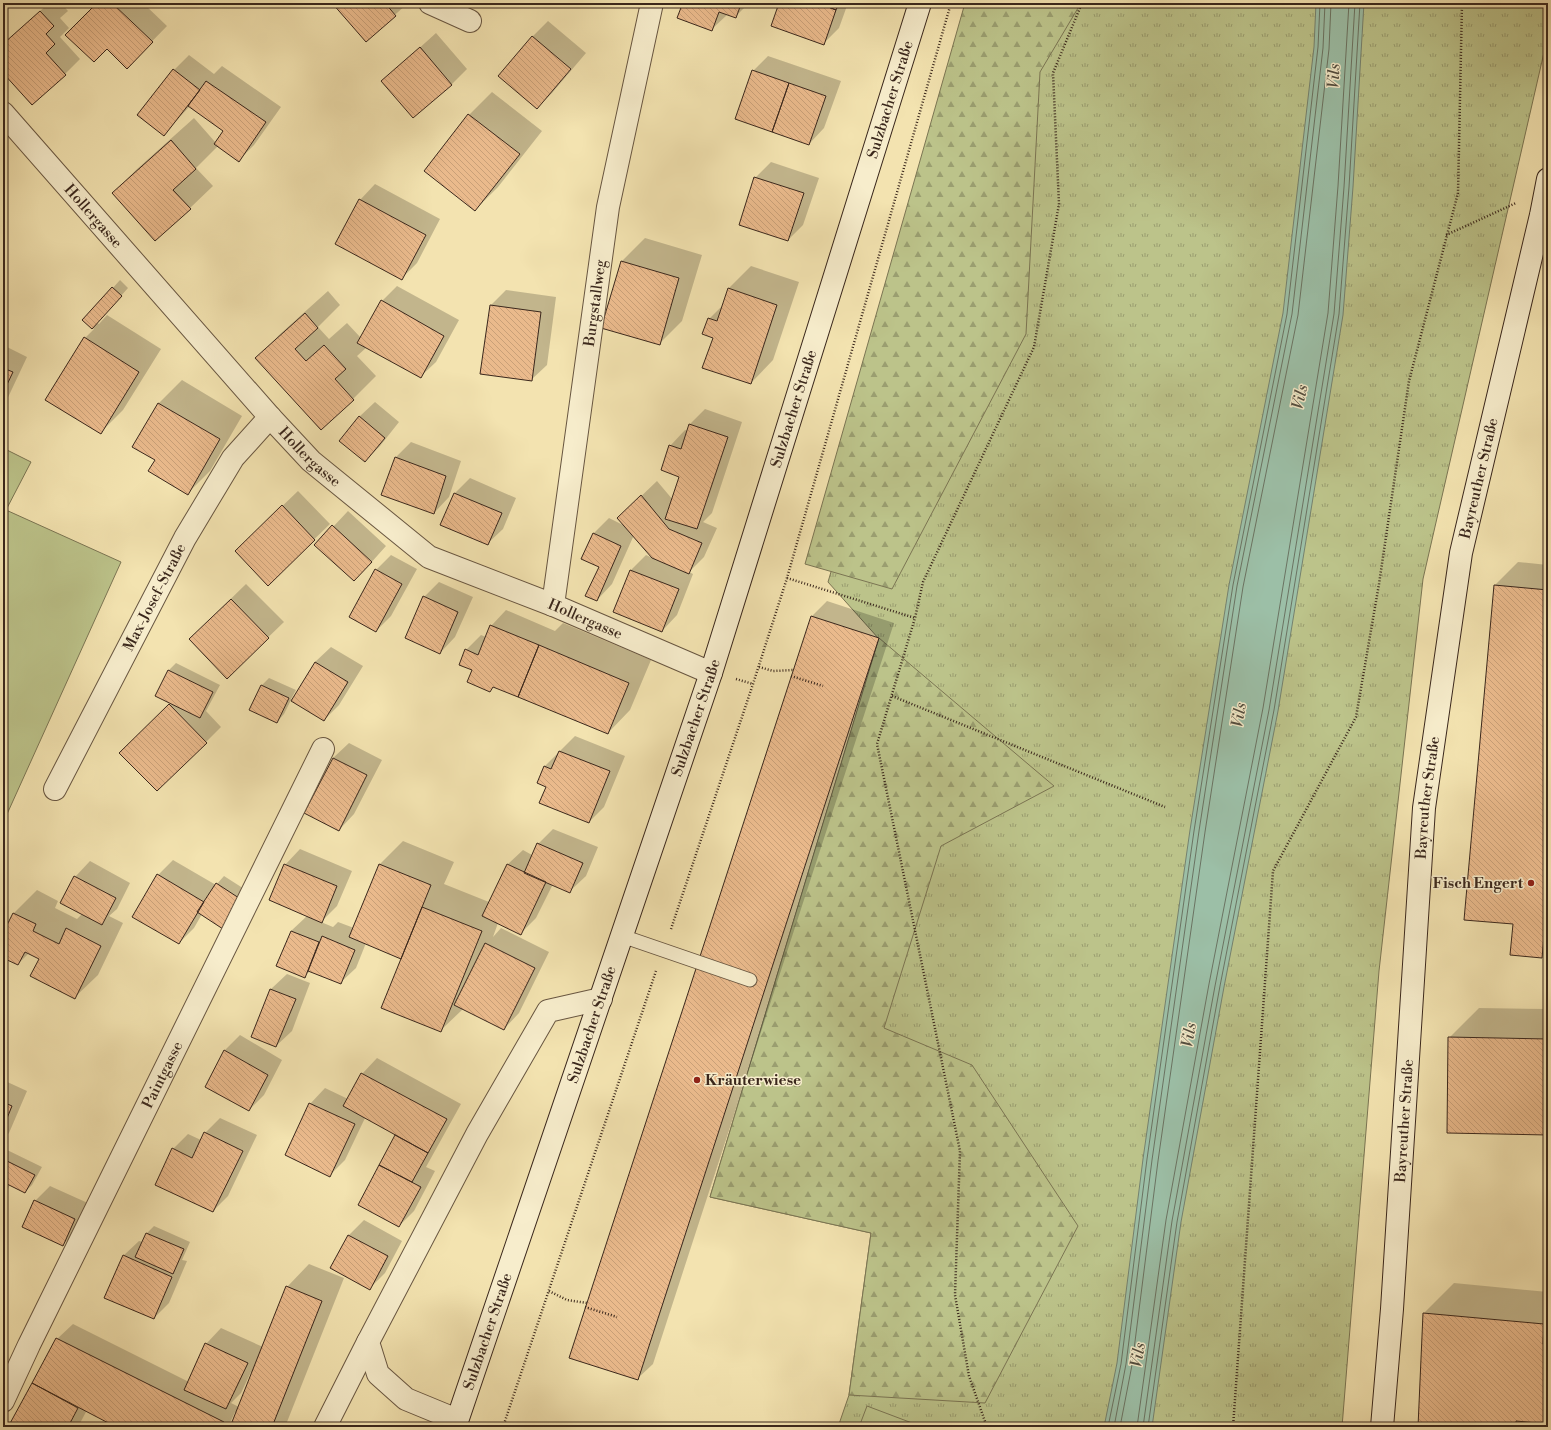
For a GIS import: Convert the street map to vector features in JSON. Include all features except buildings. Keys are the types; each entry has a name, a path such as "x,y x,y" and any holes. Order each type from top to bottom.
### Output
{"street":[{"path":"430,3 470,21"},
{"name":"Burgstallweg","path":"553,606 608,207 652,3"},
{"name":"Sulzbacher Straße","path":"456,1424 524,1219 601,999 711,673 920,3"},
{"name":"Hollergasse","path":"3,113 270,417 311,461 429,557 553,606 711,673"},
{"name":"Bayreuther Straße","path":"1382,1427 1392,1308 1424,808 1461,553 1544,214 1547,184"},
{"name":"Max-Josef-Straße","path":"56,789 185,538 233,458 270,417"},
{"name":"Paintgasse","path":"3,1401 29,1345 323,749"},
{"path":"325,1427 477,1134 548,1011 601,999"},
{"path":"368,1342 378,1374 406,1399 456,1424"}],"lane":[{"path":"622,936 750,980"}],"path":[{"path":"503,1427 759,667 787,578 951,3"},
{"path":"987,1427 969,1376 955,1296 960,1151 877,744 915,618 923,582 1034,348 1059,204 1053,73 1082,3"},
{"path":"1233,1427 1273,871 1356,717 1379,584 1409,382 1458,193 1462,3"},
{"path":"1446,235 1547,184"},
{"path":"787,578 915,618"},
{"path":"759,667 773,671 793,670"},
{"path":"791,676 823,686"},
{"path":"892,696 1165,807"},
{"path":"549,1291 567,1300 587,1303"},
{"path":"585,1307 617,1317"}],"green space":[{"path":"965,3 1081,3 1040,72 1026,334 892,589 805,564"},
{"path":"998,3 1548,3 1548,35 1423,579 1379,971 1342,1427 838,1427 849,1395 871,1233 710,1197 879,639 828,582"},
{"path":"3,448 31,462 6,510 121,562 3,823"},
{"path":"879,638 1054,786 941,846 884,1028 972,1065 1078,1226 985,1403 849,1395 871,1233 710,1197"},
{"path":"867,1406 920,1426 859,1427"}],"water":[{"name":"Vils","path":"1316,3 1364,3 1353,187 1343,315 1278,711 1224,987 1181,1222 1152,1427 1104,1427 1117,1363 1143,1159 1190,830 1229,585 1283,313 1314,47"}],"place":[{"name":"Fisch Engert","path":"1531,883"},
{"name":"Kräuterwiese","path":"697,1080"}]}
